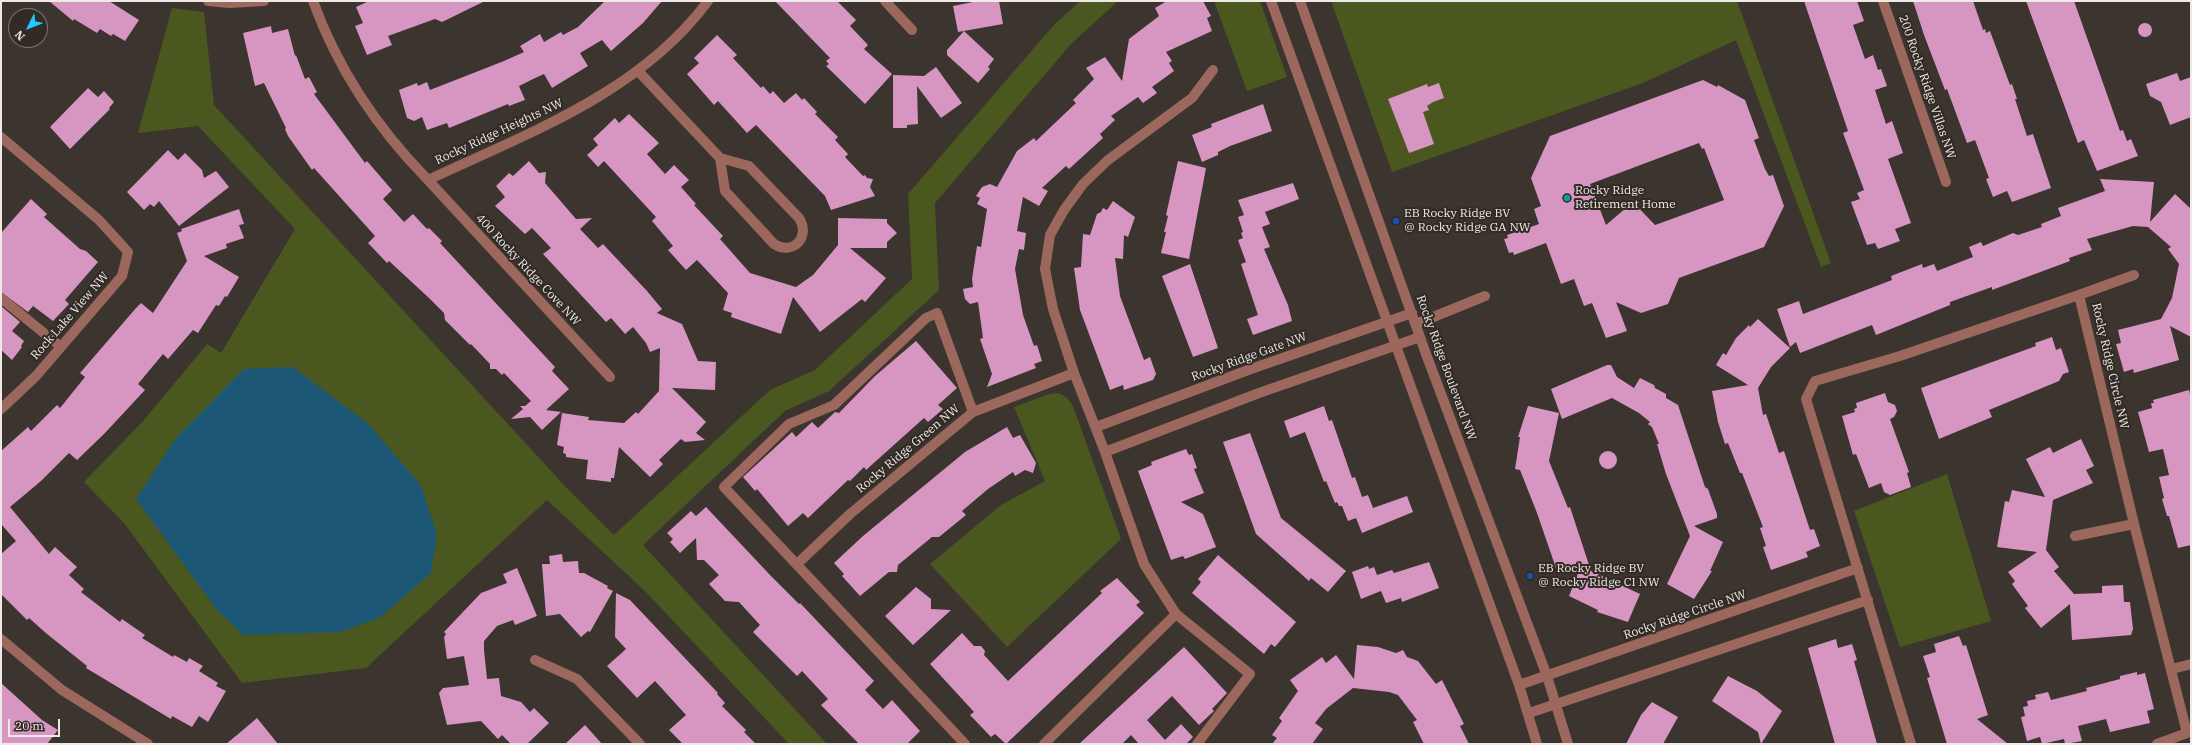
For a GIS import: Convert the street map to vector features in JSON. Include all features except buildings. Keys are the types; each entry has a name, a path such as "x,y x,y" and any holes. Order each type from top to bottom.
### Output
{"street":[{"path":"208,1 229,3 264,1"},
{"name":"Rocky Ridge Heights NW","path":"314,1 328,40 353,87 388,136 428,180 587,105 639,72 693,22 708,1"},
{"path":"885,1 912,30"},
{"path":"1271,1 1519,685 1529,713 1537,744"},
{"name":"Rocky Ridge Boulevard NW","path":"1300,1 1420,337 1547,676 1568,744"},
{"name":"200 Rocky Ridge Villas NW","path":"1883,1 1946,182"},
{"path":"1197,744 1250,674 1176,614 1144,564 1096,427 1074,373 1053,309 1045,269 1050,235 1064,210 1083,184 1108,160 1192,98 1213,70"},
{"path":"639,72 720,158 749,166 799,218 804,230 800,241 791,248 785,248 774,244 725,191 720,158"},
{"name":"Rock Lake View NW","path":"1,137 99,220 128,252 122,276 36,376 1,409"},
{"name":"400 Rocky Ridge Cove NW","path":"428,180 610,377"},
{"path":"2079,295 2134,275"},
{"name":"Rocky Ridge Circle NW","path":"1911,744 1806,399 1815,381 1900,356 2079,295 2134,524 2189,733 2157,744"},
{"path":"1416,324 1485,296"},
{"path":"1,298 61,347"},
{"path":"965,744 724,487 789,424 834,405 926,318 937,313 973,412"},
{"name":"Rocky Ridge Gate NW","path":"1096,427 1251,369 1412,313"},
{"path":"1105,452 1259,393 1420,337"},
{"name":"Rocky Ridge Green NW","path":"797,564 850,514 973,412 1074,373"},
{"path":"2075,536 2134,524"},
{"name":"Rocky Ridge Circle NW","path":"1519,685 1858,568"},
{"path":"1529,713 1868,600"},
{"path":"1044,744 1176,614"},
{"path":"1,639 62,690 148,744"},
{"path":"535,660 577,679 640,744"},
{"path":"2172,669 2191,664"}],"green space":[{"path":"1080,1 1118,1 1071,44 935,203 939,290 829,391 785,411 643,545 827,744 789,744 645,591 547,500 366,668 242,683 124,523 84,482 144,420 207,344 221,353 295,229 198,126 138,133 172,8 204,12 214,105 564,485 614,535 770,390 815,370 912,279 908,194 1053,26"},
{"path":"1214,1 1260,1 1287,77 1247,91"},
{"path":"1331,1 1737,1 1831,263 1821,267 1736,40 1643,83 1392,172"},
{"path":"1059,393 1067,398 1073,406 1121,539 1007,647 930,564 1001,505 1045,481 1014,407 1049,394"},
{"path":"1947,474 1991,621 1900,647 1854,511"}],"water":[{"path":"293,367 367,423 420,484 437,534 431,573 381,617 341,632 243,635 217,610 136,499 176,438 244,369"}],"place":[{"name":"Rocky Ridge Retirement Home","path":"1567,198"},
{"name":"EB Rocky Ridge BV @ Rocky Ridge GA NW","path":"1396,221"},
{"name":"EB Rocky Ridge BV @ Rocky Ridge CI NW","path":"1530,576"}]}
